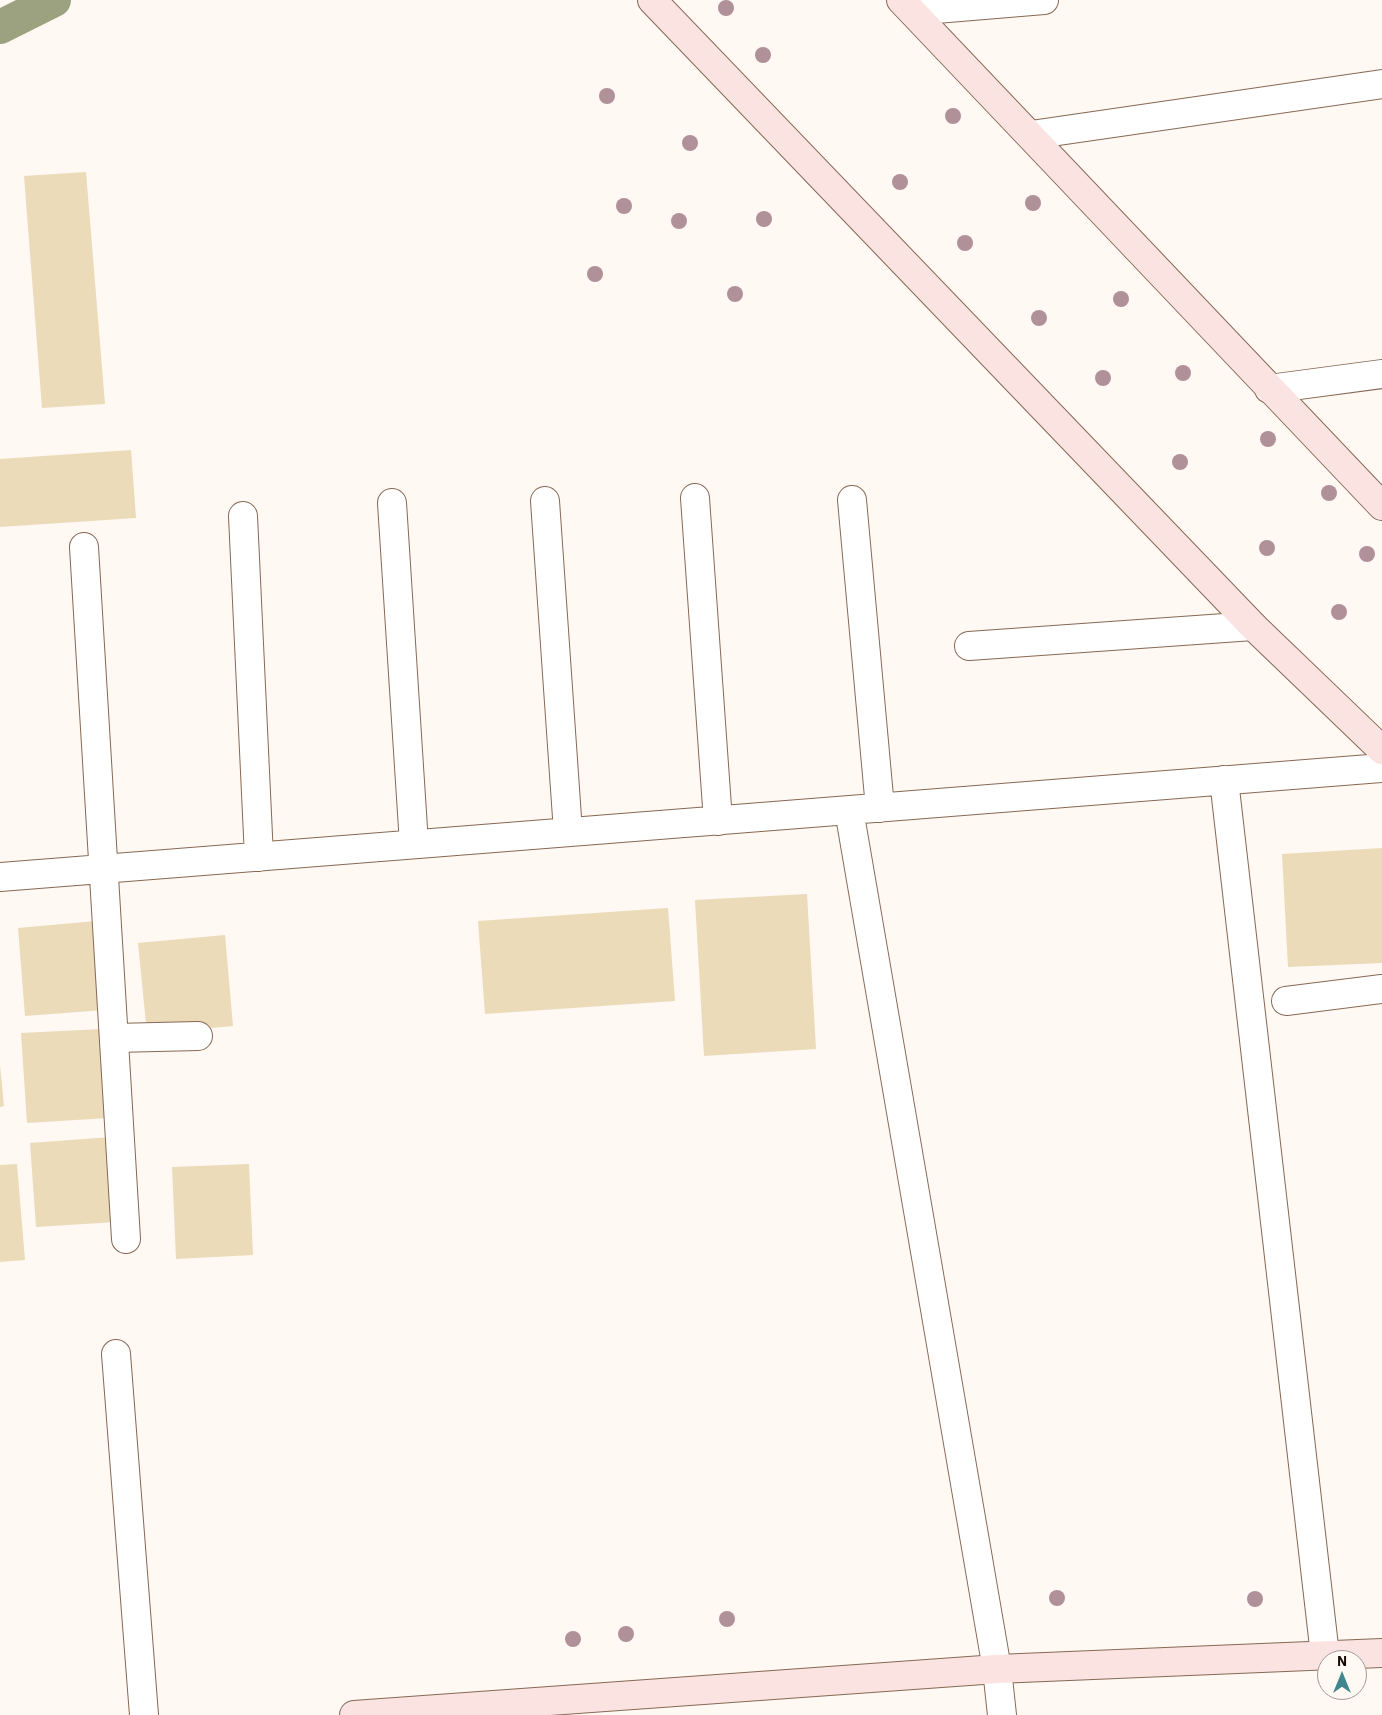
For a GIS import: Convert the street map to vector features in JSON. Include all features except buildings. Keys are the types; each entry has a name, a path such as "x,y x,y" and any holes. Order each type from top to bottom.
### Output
{"street":[{"path":"652,0 1253,626 1382,750"},
{"path":"907,5 1044,0"},
{"path":"907,5 1268,389 1382,506"},
{"path":"1031,135 1382,84"},
{"path":"1268,389 1382,374"},
{"path":"695,498 718,821"},
{"path":"852,500 880,808"},
{"path":"545,501 568,832"},
{"path":"392,503 414,844"},
{"path":"243,516 259,856"},
{"path":"84,547 126,1239"},
{"path":"970,646 1253,626"},
{"path":"0,877 1382,768"},
{"path":"1224,780 1324,1650"},
{"path":"849,810 997,1668 1002,1715"},
{"path":"1286,1001 1382,989"},
{"path":"114,1038 198,1036"},
{"path":"116,1354 144,1715"},
{"path":"1367,1654 1382,1653"},
{"path":"354,1715 997,1668 1317,1655"}],"waterway":[{"path":"0,27 54,0"}]}
